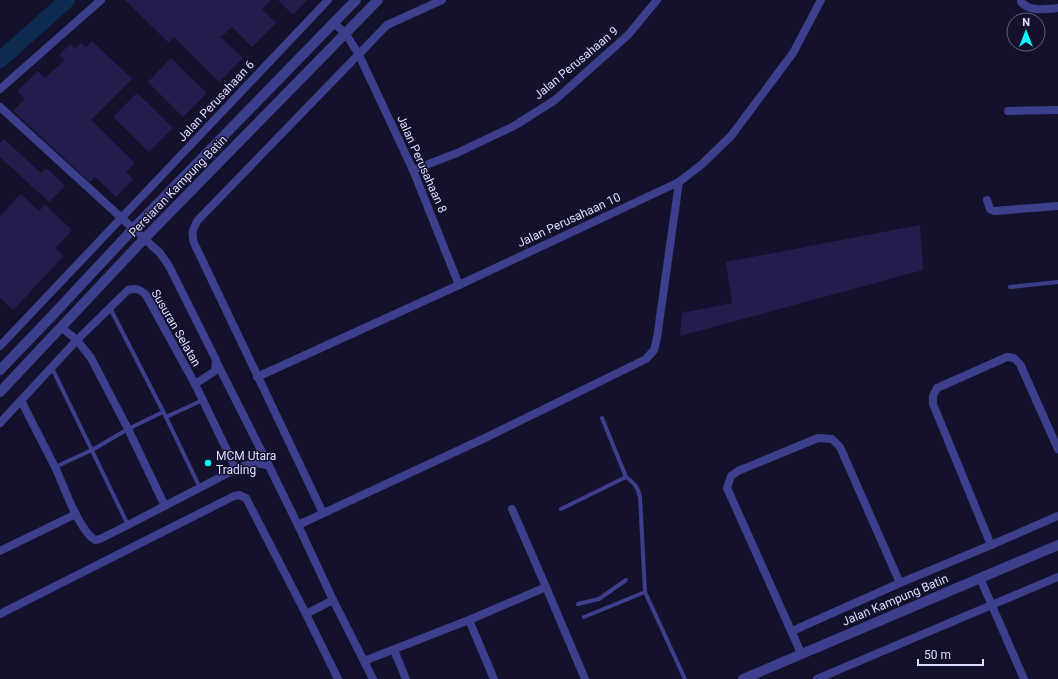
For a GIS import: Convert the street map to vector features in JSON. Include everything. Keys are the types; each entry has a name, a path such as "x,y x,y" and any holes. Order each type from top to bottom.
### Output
{"street":[{"path":"0,89 101,0"},
{"name":"Jalan Perusahaan 6","path":"0,346 328,0"},
{"name":"Persiaran Kampung Batin","path":"0,370 50,319 133,229 356,0"},
{"name":"Persiaran Kampung Batin","path":"0,392 62,328 144,238 378,0"},
{"path":"323,513 194,243 192,236 193,229 198,220 387,25 442,0"},
{"name":"Jalan Perusahaan 9","path":"413,170 457,153 514,126 555,100 628,36 657,0"},
{"name":"Jalan Perusahaan 10","path":"257,377 459,285 679,182 701,165 731,136 793,53 821,0"},
{"path":"1021,0 1025,6 1032,9 1058,8"},
{"name":"Jalan Perusahaan 8","path":"334,23 346,34 359,55 413,170 459,285"},
{"path":"0,107 160,253 169,266 373,679"},
{"path":"1008,111 1058,110"},
{"path":"298,526 646,360 654,350 657,338 679,182"},
{"path":"987,200 990,209 994,211 1058,206"},
{"name":"Susuran Selatan","path":"0,423 77,340 128,290 134,288 140,290 146,295 195,384 236,469"},
{"path":"62,328 77,340 91,358 128,429 165,506"},
{"path":"991,546 932,404 933,396 937,388 1007,357 1014,358 1020,364 1058,449"},
{"path":"195,384 215,371 216,360"},
{"path":"21,400 55,467 76,514 89,536 95,540 128,525 236,469 253,462 262,463 269,466"},
{"path":"802,653 727,488 732,476 738,471 818,438 832,439 840,447 900,582"},
{"path":"0,614 234,496 239,495 246,498 338,679"},
{"path":"512,508 585,679"},
{"path":"0,551 76,514"},
{"path":"792,631 900,582 991,546 1058,516"},
{"name":"Jalan Kampung Batin","path":"743,679 1058,544"},
{"path":"817,679 1058,576"},
{"path":"980,578 1024,679"},
{"path":"364,661 469,620 546,587"},
{"path":"306,614 333,600"},
{"path":"469,620 494,679"},
{"path":"394,650 406,679"}],"lane":[{"path":"1010,287 1058,282"},
{"path":"110,308 166,417 200,488"},
{"path":"52,368 128,525"},
{"path":"166,417 203,400"},
{"path":"55,467 92,450 128,429 163,412"},
{"path":"602,418 626,477 639,489 645,592 685,679"},
{"path":"561,509 626,477"},
{"path":"578,604 599,599 626,580"},
{"path":"584,617 645,592"},
{"path":"599,599 601,610"}],"building":[{"path":"125,0 271,0 262,9 276,23 252,47 232,27 221,37 243,58 219,82 174,37 169,43"},
{"path":"278,0 307,0 293,15"},
{"path":"92,41 132,79 91,120 135,163 126,172 133,179 116,197 95,177 90,182 13,111 25,99 17,91 38,71 45,78 65,60 59,55 70,44 75,49 81,43 86,48"},
{"path":"171,58 207,93 183,117 148,82"},
{"path":"137,93 173,128 149,152 113,117"},
{"path":"4,139 41,173 46,168 65,186 49,202 0,157 0,143"},
{"path":"21,194 39,211 45,205 72,230 55,248 64,256 13,310 0,298 0,216"},
{"path":"920,225 923,270 680,336 682,313 732,303 726,262"}],"waterway":[{"path":"0,60 67,0"}],"place":[{"name":"MCM Utara Trading","path":"208,463"}]}
